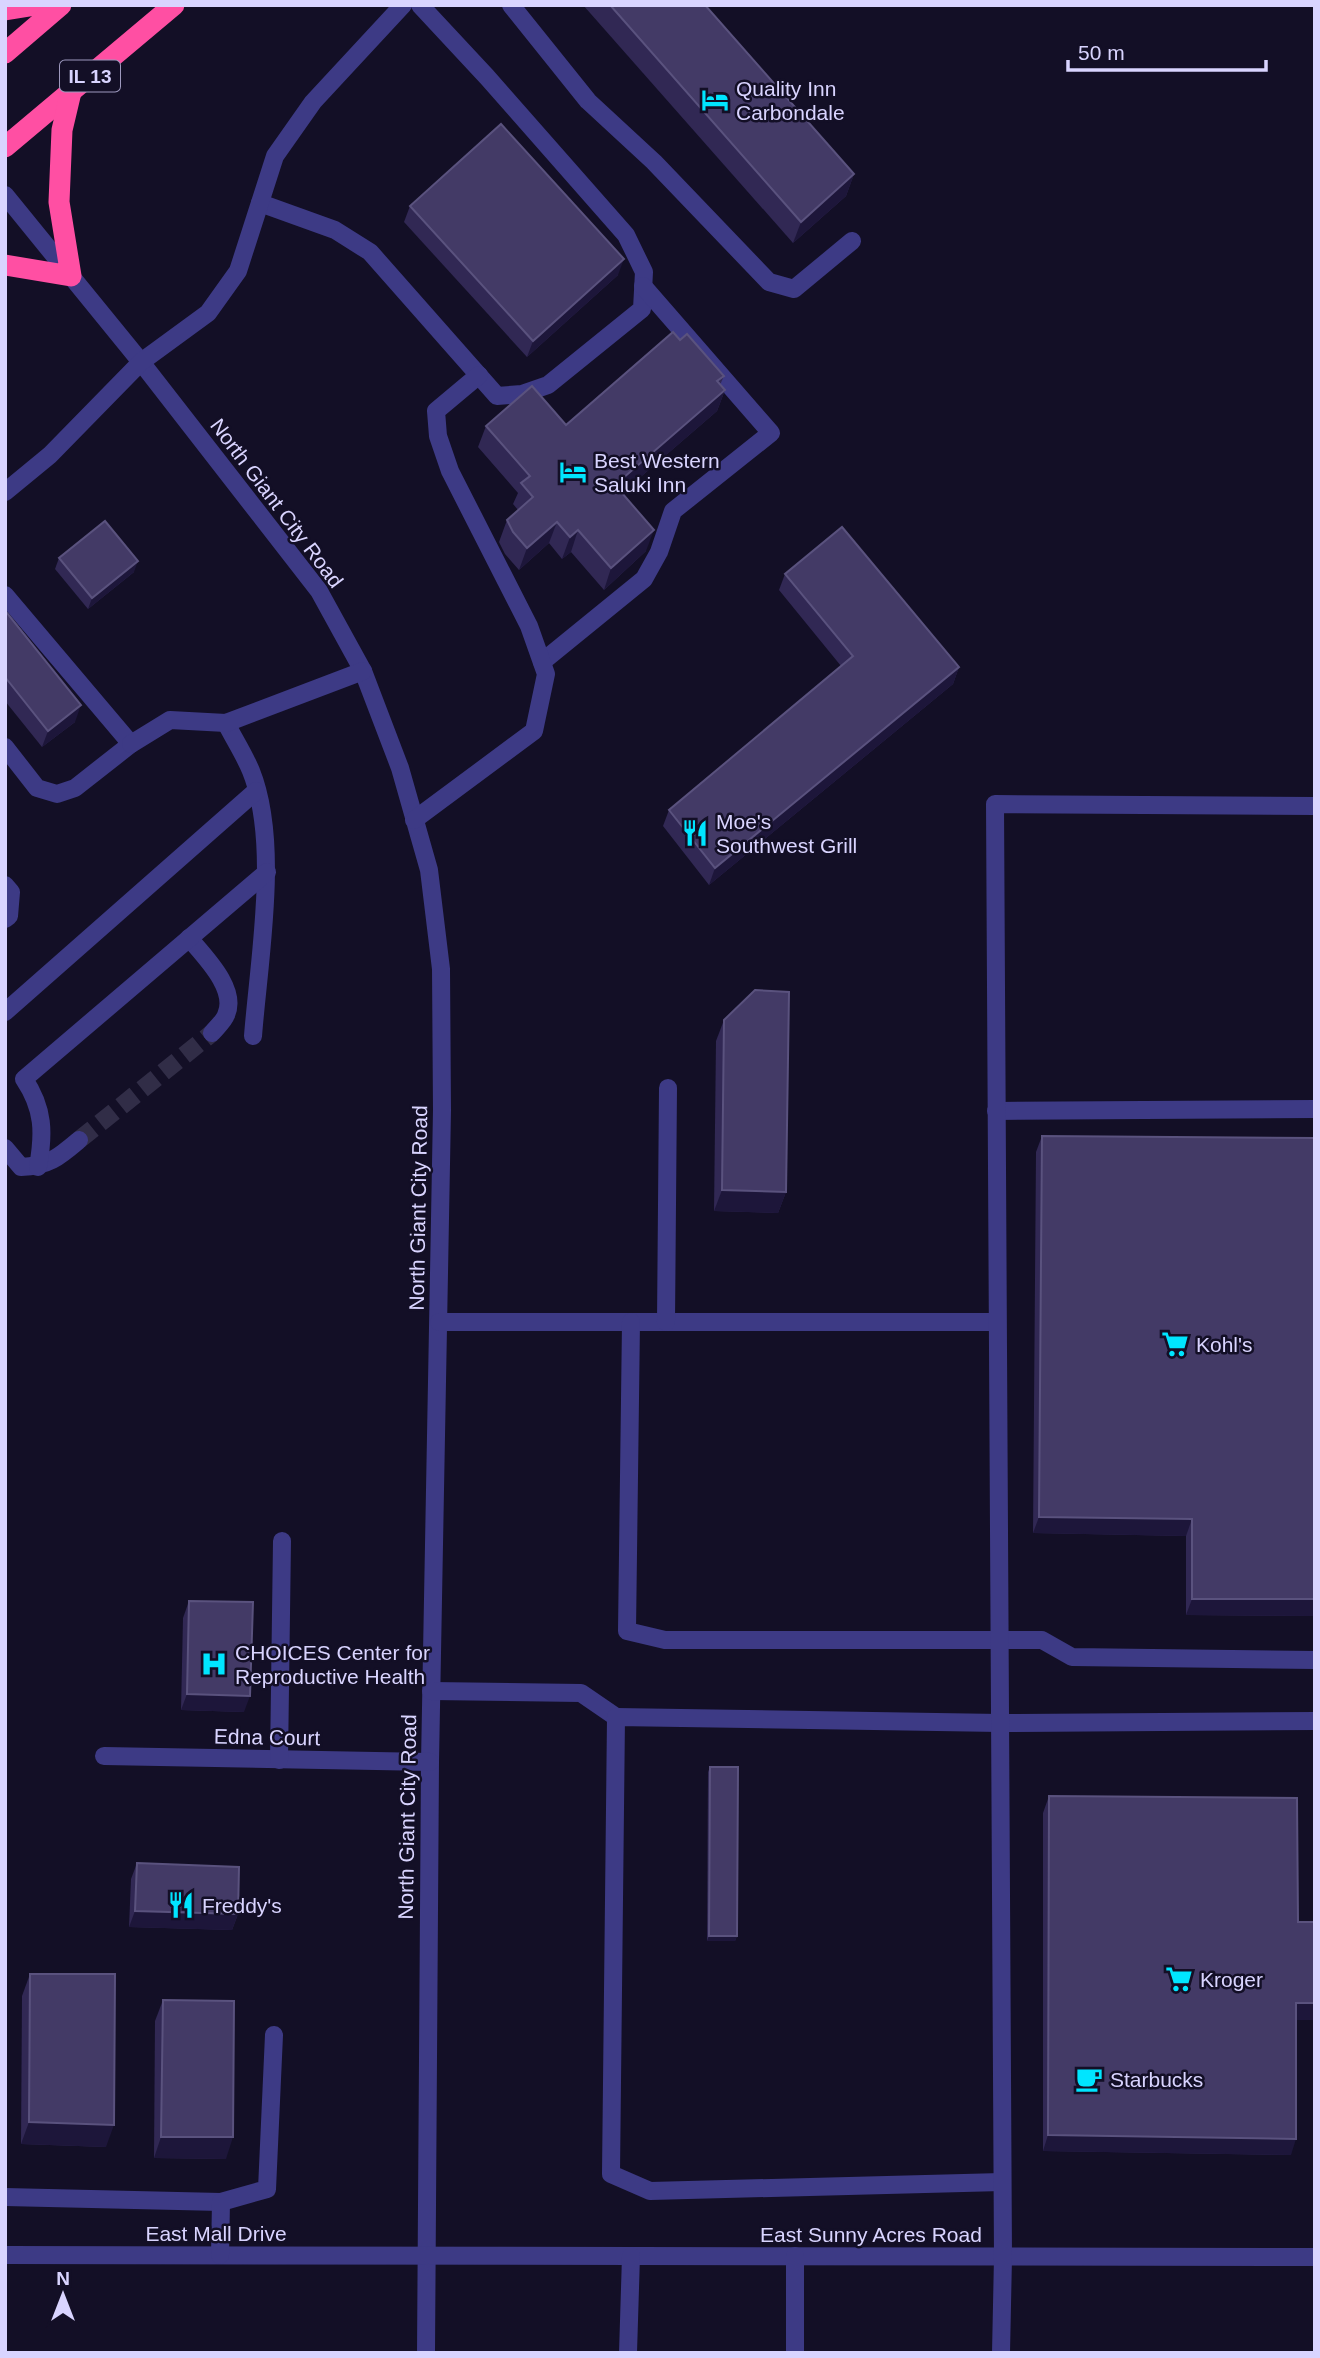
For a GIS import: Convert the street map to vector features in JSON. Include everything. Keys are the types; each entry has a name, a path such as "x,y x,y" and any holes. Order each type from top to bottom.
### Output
{"highway":[{"path":"5,10 36,5"},
{"path":"5,53 61,5"},
{"name":"IL 13","path":"5,147 174,5"},
{"path":"5,265 71,276 59,202 62,130 71,92"}],"street":[{"path":"5,492 50,455 141,362 208,313 237,271 275,156 313,102 402,5"},
{"path":"260,203 335,230 370,252 497,396 522,394 548,385 642,309 644,272 626,235 420,5"},
{"path":"511,5 588,101 654,162 769,282 794,289 852,241"},
{"name":"North Giant City Road","path":"5,195 141,362 319,591 363,671 400,768 429,870 441,969 439,1322 430,1762 426,2353"},
{"path":"542,662 644,579 659,552 673,511 771,433 643,286"},
{"path":"414,820 534,731 546,674 529,625 450,471 438,436 436,411 479,375"},
{"path":"5,595 131,744"},
{"path":"5,747 37,788 57,794 75,788 131,744 170,720 226,723 363,671"},
{"path":"226,723 251,771 261,806 267,872 253,1036"},
{"path":"5,1012 256,791"},
{"path":"1000,2353 1003,2257 996,1322 996,804 1315,806"},
{"path":"38,1167 42,1142 40,1113 35,1096 24,1079 267,872"},
{"path":"5,885 11,892 9,916 5,919"},
{"path":"189,938 223,980 228,1000 227,1015 212,1033"},
{"path":"666,1322 668,1088"},
{"path":"996,1111 1315,1109"},
{"path":"5,1148 21,1167 38,1167 56,1160 79,1140"},
{"path":"439,1322 996,1322"},
{"path":"631,1322 627,1631 665,1640 999,1638 1042,1640 1072,1657 1315,1660"},
{"path":"279,1760 282,1541"},
{"path":"431,1691 581,1693 616,1717 1000,1723 1315,1721"},
{"path":"616,1717 611,2174 650,2191 1002,2182"},
{"name":"Edna Court","path":"104,1756 430,1762"},
{"path":"5,2197 221,2202 268,2189 274,2035"},
{"path":"220,2255 221,2202"},
{"name":"East Mall Drive","path":"5,2255 427,2256"},
{"name":"East Sunny Acres Road","path":"427,2256 1315,2257"},
{"path":"628,2353 631,2256"},
{"path":"795,2256 795,2353"}],"building":[{"name":"Quality Inn Carbondale","path":"610,5 705,5 854,174 801,222"},
{"path":"501,124 624,259 533,341 410,206"},
{"name":"Best Western Saluki Inn","path":"673,332 680,340 687,334 724,376 717,381 725,390 615,485 654,530 611,568 578,530 570,537 557,522 527,548 507,520 533,497 521,483 530,476 486,426 532,386 566,425"},
{"path":"105,521 138,561 92,598 59,558"},
{"path":"842,527 959,667 715,868 669,810 853,656 785,574"},
{"path":"7,613 81,705 48,731 5,677"},
{"path":"755,990 789,992 786,1192 722,1190 724,1020"},
{"name":"Kohl's","path":"1042,1136 1315,1138 1315,1599 1192,1599 1192,1519 1039,1517"},
{"name":"CHOICES Center for Reproductive Health","path":"189,1601 253,1602 250,1696 187,1694"},
{"path":"710,1767 738,1767 737,1936 709,1936"},
{"name":"Kroger","path":"1049,1796 1297,1798 1298,1922 1315,1922 1315,2003 1296,2003 1296,2139 1048,2135"},
{"name":"Freddy's","path":"137,1863 239,1867 238,1914 135,1911"},
{"path":"30,1974 115,1974 114,2125 29,2122"},
{"path":"163,2000 234,2001 233,2137 161,2137"}],"tunnel":[{"path":"79,1140 212,1033"}],"place":[{"name":"Quality Inn Carbondale","path":"715,100"},
{"name":"Best Western Saluki Inn","path":"573,472"},
{"name":"Moe's Southwest Grill","path":"695,833"},
{"name":"Kohl's","path":"1175,1344"},
{"name":"CHOICES Center for Reproductive Health","path":"214,1664"},
{"name":"Freddy's","path":"181,1905"},
{"name":"Kroger","path":"1179,1979"},
{"name":"Starbucks","path":"1089,2079"}]}
